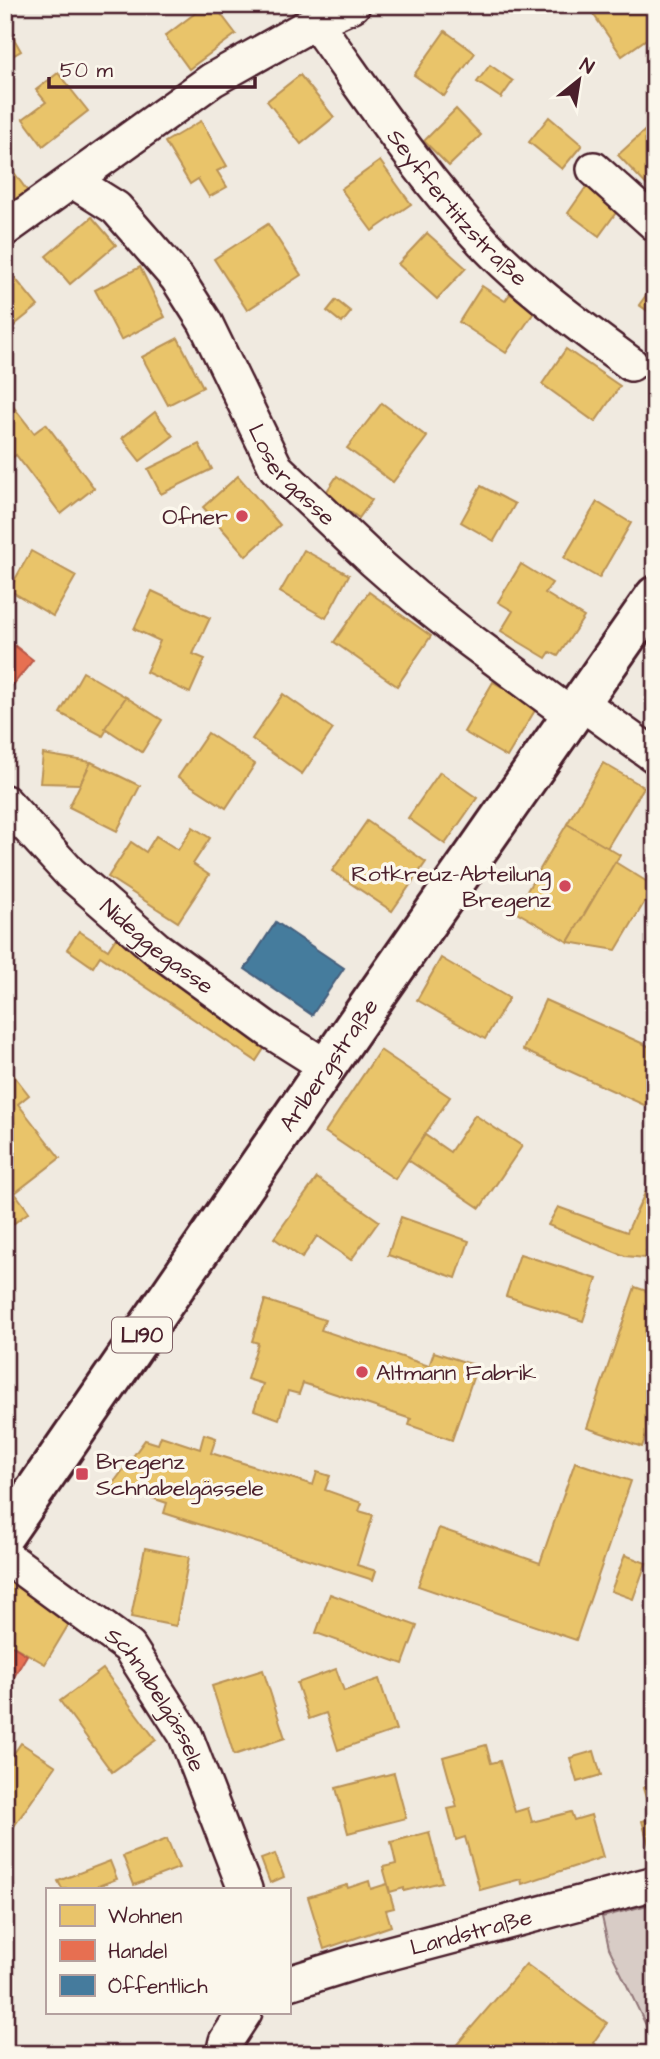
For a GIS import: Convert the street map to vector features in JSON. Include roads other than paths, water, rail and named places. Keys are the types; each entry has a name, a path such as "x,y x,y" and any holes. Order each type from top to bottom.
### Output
{"main road":[{"name":"Arlbergstraße","path":"7,1535 314,1060 576,709 655,596"}],"street":[{"path":"5,229 212,80 315,22 353,5"},
{"name":"Seyffertitzstraße","path":"315,22 411,156 484,243 554,307 631,364"},
{"path":"594,169 655,224"},
{"name":"Losergasse","path":"73,181 116,208 177,278 205,322 276,468 414,597 463,635 576,709 655,756"},
{"name":"Nideggegasse","path":"5,803 70,873 157,949 314,1060"},
{"name":"Schnabelgässele","path":"7,1535 129,1647 185,1734 245,1888"},
{"name":"Landstraße","path":"290,1983 356,1962 655,1883"},
{"path":"223,2054 226,2041 245,2014"}],"place":[{"name":"Ofner","path":"242,516"},
{"name":"Rotkreuz-Abteilung Bregenz","path":"565,886"},
{"name":"Altmann Fabrik","path":"362,1372"},
{"name":"Bregenz Schnabelgässele","path":"82,1474"}]}
